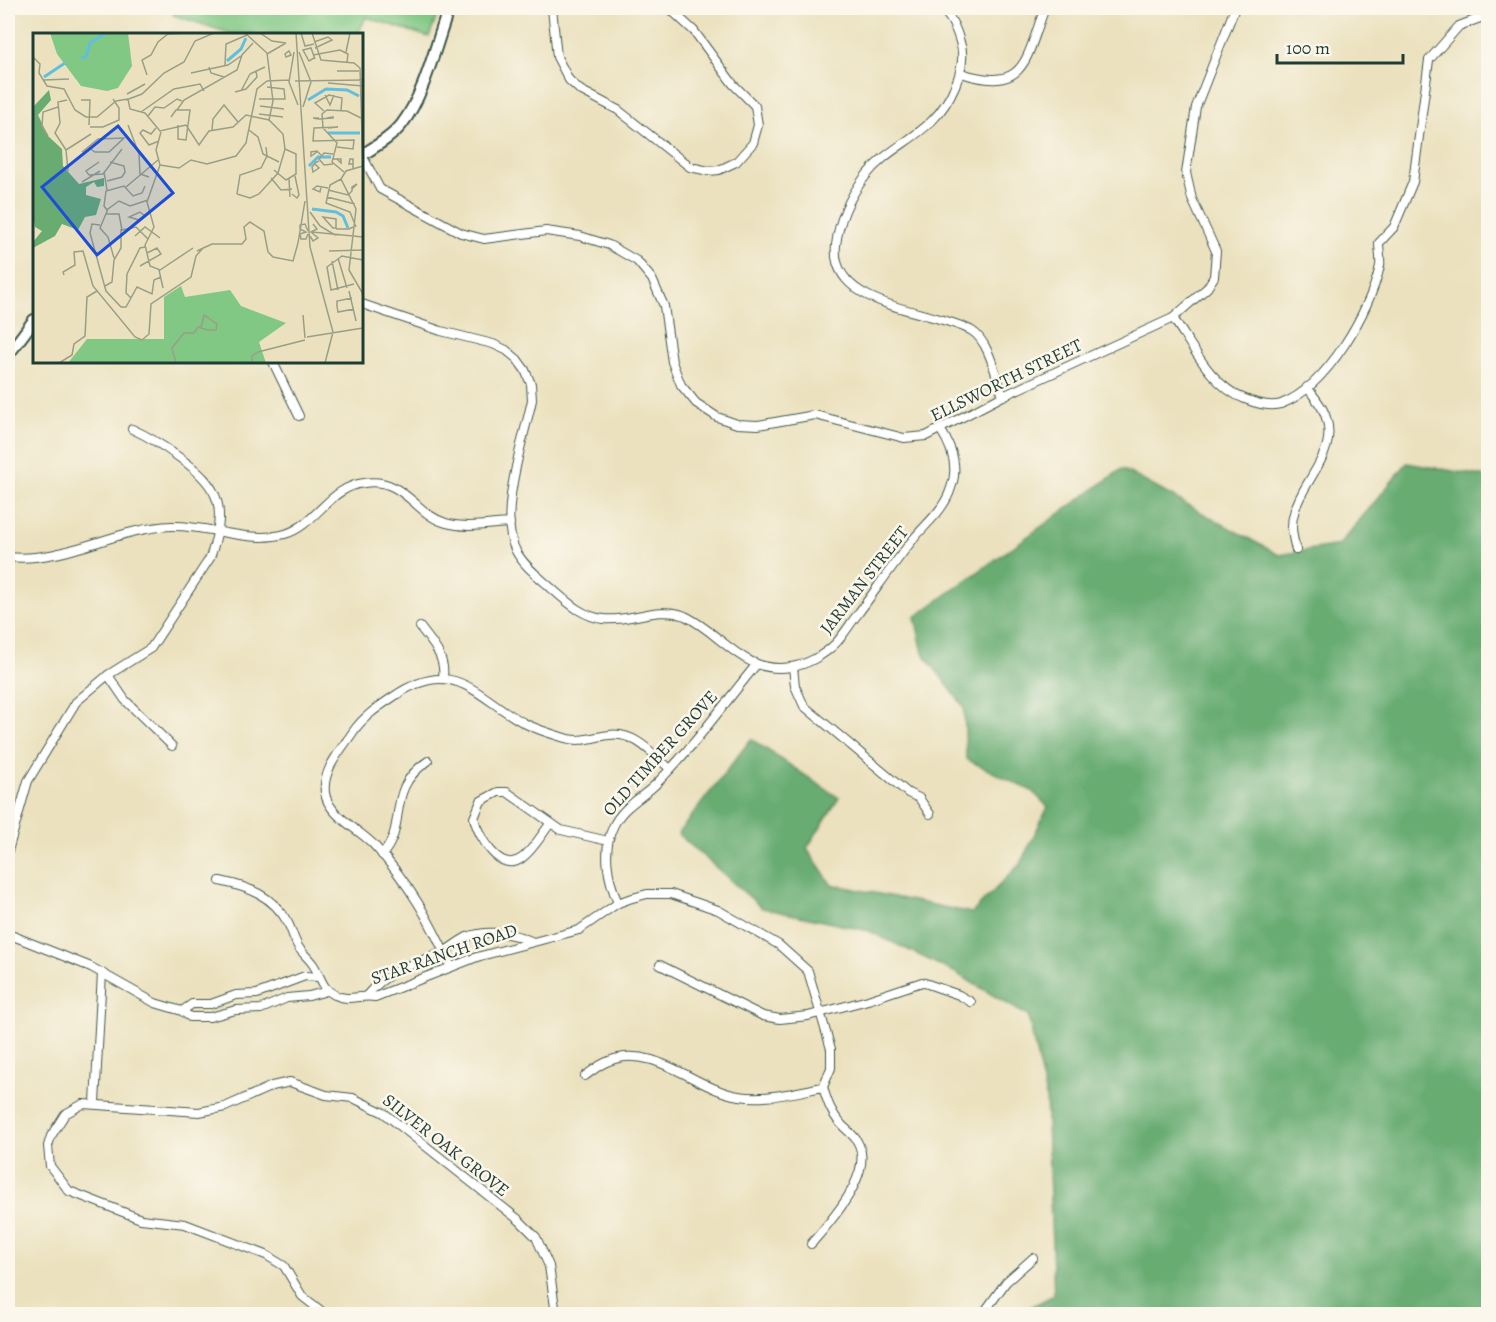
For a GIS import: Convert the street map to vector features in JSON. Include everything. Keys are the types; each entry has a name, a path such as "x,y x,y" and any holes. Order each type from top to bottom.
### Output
{"street":[{"path":"363,154 379,145 402,124 416,99 449,8"},
{"path":"552,8 557,57 569,80 580,90 618,110 690,167 719,170 736,162 753,143 758,125 755,106 733,84 694,30 669,8"},
{"path":"940,8 947,12 956,28 963,50 961,73 948,102 932,123 883,159 865,177 849,202 838,228 836,249 840,267 850,283 868,297 973,331 984,346 1003,396"},
{"path":"961,73 995,82 1015,74 1023,65 1045,8"},
{"name":"ELLSWORTH STREET","path":"363,157 380,189 461,233 484,239 546,231 580,236 609,245 637,261 652,279 664,306 672,362 681,385 696,403 717,417 737,424 758,425 815,415 904,438 926,436 1003,396 1173,318 1207,288 1214,277 1216,251 1192,199 1186,173 1196,107 1235,8"},
{"path":"1173,318 1226,390 1263,405 1280,404 1307,387 1341,351 1360,324 1380,264 1379,243 1394,227 1413,182 1429,60 1460,26 1488,15"},
{"name":"JARMAN STREET","path":"363,304 441,331 493,344 517,359 531,384 532,400 508,507 515,551 537,575 576,610 603,619 665,613 682,615 699,624 735,654 756,665 770,669 793,667 815,658 835,644 912,541 943,508 952,486 954,462 951,445 940,429"},
{"path":"8,355 33,321"},
{"path":"273,363 299,416"},
{"path":"1296,550 1293,515 1299,497 1326,454 1329,434 1324,411 1307,387"},
{"path":"8,851 28,781 76,702 108,675 151,648 210,558 217,530 218,501 202,474 150,436 132,429"},
{"path":"8,557 28,559 56,555 153,528 174,526 270,537 288,533 303,524 336,493 350,485 365,482 385,483 405,493 444,523 463,527 510,523"},
{"path":"420,627 440,653 445,668 443,680"},
{"name":"OLD TIMBER GROVE","path":"618,903 608,872 608,841 618,817 632,801 657,784 756,665"},
{"path":"793,667 795,686 804,706 908,793 919,798 930,814"},
{"path":"108,675 136,712 172,746"},
{"path":"451,967 424,909 382,855 330,804 325,794 329,768 357,725 370,712 410,685 443,680 477,689 527,724 564,737 585,741 611,734 630,737 670,769"},
{"path":"382,855 391,846 396,834 400,795 415,772 428,761"},
{"path":"550,824 523,858 510,862 504,861 491,850 474,818 481,801 498,792 507,792 561,830 608,841"},
{"path":"220,881 246,886 273,903 288,923 299,947 314,966 327,991"},
{"name":"STAR RANCH ROAD","path":"367,995 375,997 451,967 531,941 558,937 579,930 618,903 629,899 647,894 671,894 718,910 779,945 808,971 831,1049 831,1068 823,1087"},
{"name":"STAR RANCH ROAD","path":"8,934 102,973 155,1004 182,1011 190,1017 210,1017 236,1010 261,1009 287,998 327,991 343,998 354,999 367,995 390,973 444,952 469,936 518,935 531,941"},
{"path":"660,965 763,1016 780,1019 868,1000 922,982 959,995 971,1002"},
{"path":"95,1103 102,973"},
{"name":"STAR RANCH ROAD","path":"182,1011 192,1004 211,1004 236,995 257,994 305,976 318,977"},
{"path":"282,983 287,998"},
{"path":"585,1076 609,1061 630,1056 670,1066 727,1094 766,1098 823,1087 832,1113 857,1140 862,1153 859,1172 847,1200 811,1244"},
{"name":"SILVER OAK GROVE","path":"325,1314 302,1296 284,1266 266,1256 185,1224 153,1221 128,1215 76,1196 62,1185 48,1156 54,1128 73,1108 95,1103 199,1112 225,1107 272,1086 290,1082 326,1095 364,1102 384,1113 528,1228 546,1256 556,1314"},
{"path":"983,1314 1005,1282 1033,1258"}],"green space":[{"path":"179,8 440,8 429,37 366,17 358,33 229,33 173,15"},
{"path":"1407,463 1482,476 1488,480 1488,1314 1017,1314 1054,1295 1046,1097 1028,1016 956,973 869,931 762,908 678,834 751,739 839,798 807,848 831,884 972,913 1020,864 1048,807 1032,791 966,759 964,707 923,653 915,617 1122,469 1279,555 1339,545"}]}
